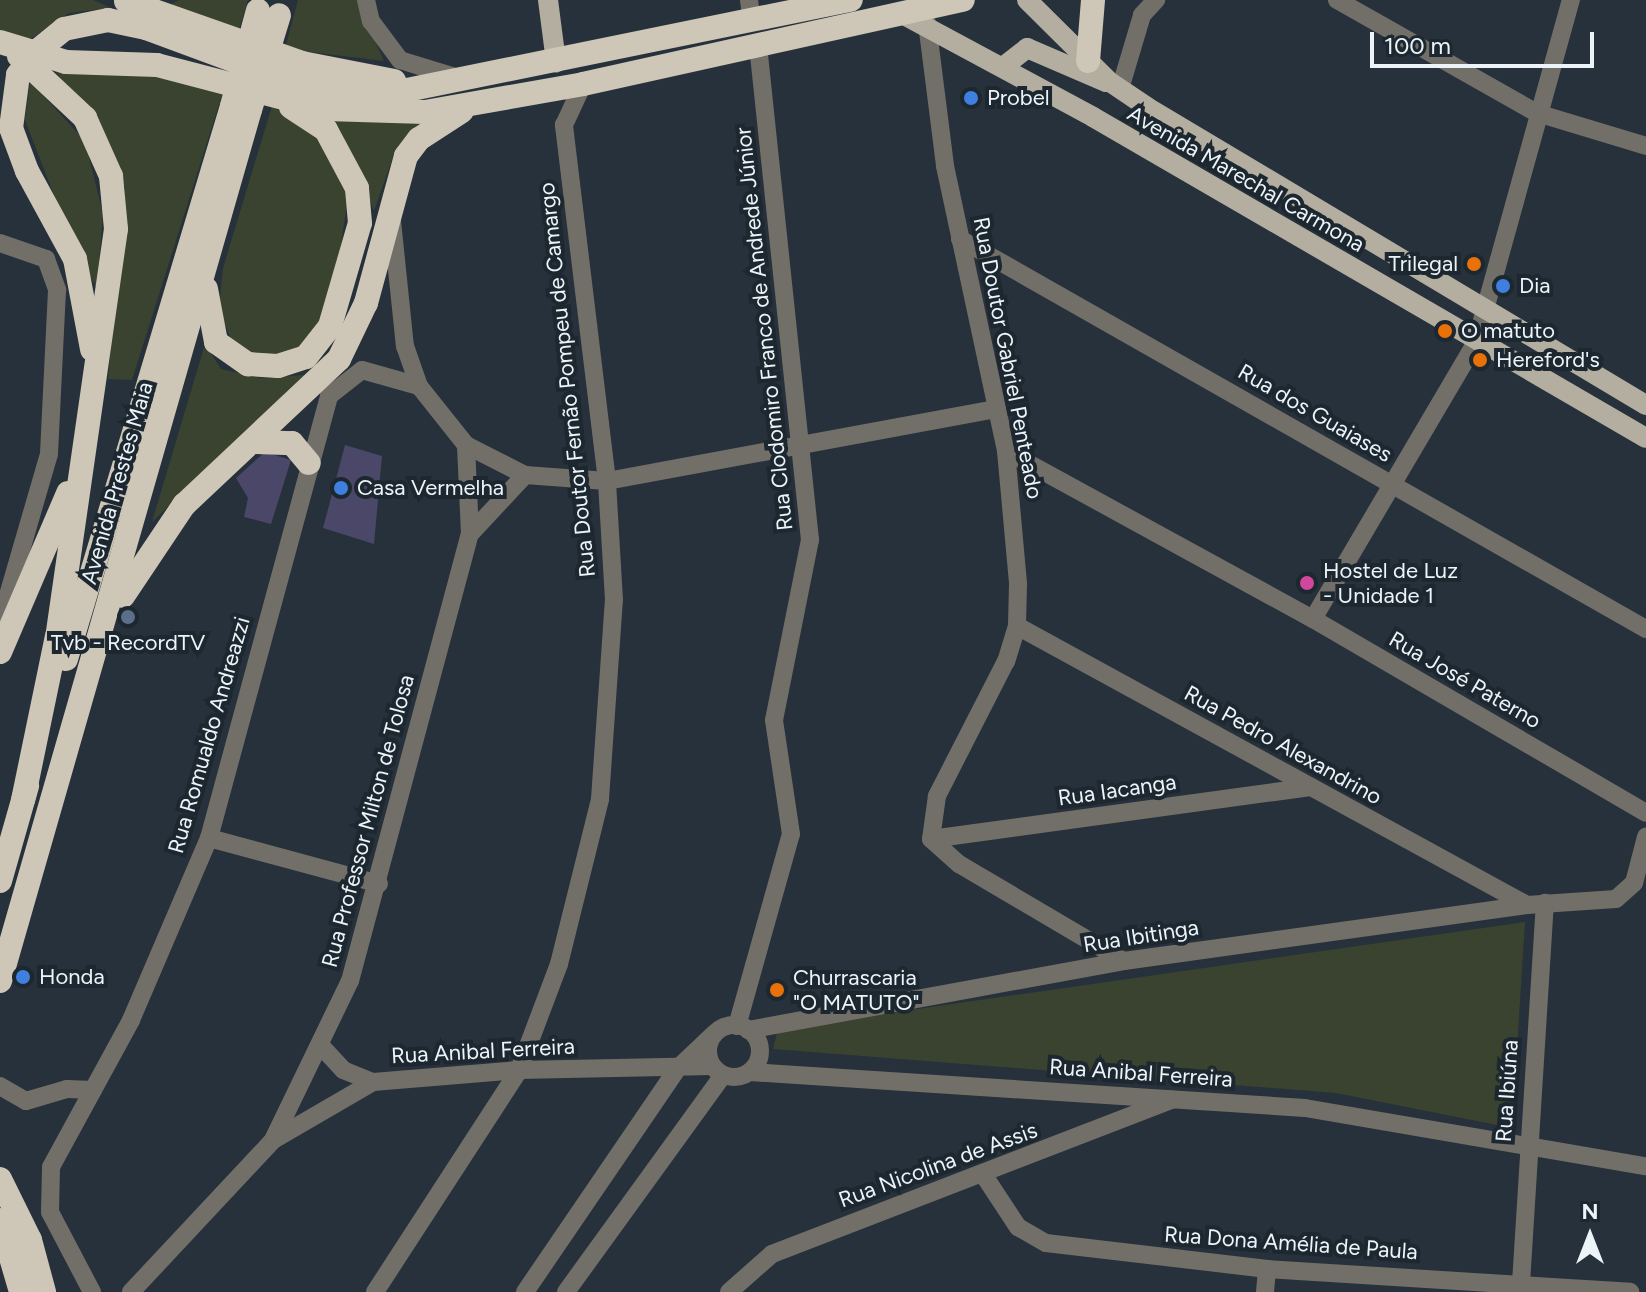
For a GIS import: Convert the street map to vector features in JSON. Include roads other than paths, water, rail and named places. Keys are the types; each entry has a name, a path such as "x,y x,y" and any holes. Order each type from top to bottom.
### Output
{"highway":[{"path":"126,0 302,63 432,86"},
{"path":"94,387 85,287 11,128 18,75 37,51 64,29 108,20 320,88 361,92 432,86 556,62 750,9 851,0"},
{"path":"0,43 66,62 157,65 271,96 352,112 477,104 583,84 963,0"},
{"path":"1088,61 1093,0"},
{"name":"Avenida Prestes Maia","path":"0,881 270,6"},
{"path":"0,43 38,69 85,118 111,176 116,229 57,636 23,800"},
{"path":"207,264 210,331 235,358 278,366 306,357 324,339 357,236 357,188 326,130 271,96"},
{"path":"90,671 124,592 162,530 257,442 339,359 355,330 390,198 419,139 477,104"},
{"name":"Avenida Prestes Maia","path":"0,981 207,264 241,108"},
{"path":"257,442 292,443 309,463"},
{"path":"0,652 80,465"},
{"path":"0,1179 30,1240 44,1292"},
{"path":"0,1220 21,1292"}],"main road":[{"path":"548,0 556,62"},
{"name":"Avenida Marechal Carmona","path":"1027,0 1115,86 1147,107 1489,306 1646,405"},
{"name":"Avenida Marechal Carmona","path":"902,14 927,23 1646,438"},
{"path":"1003,67 1027,48 1115,86"},
{"path":"1129,139 1147,107"}],"street":[{"path":"366,0 371,21 400,60 465,79"},
{"path":"1115,86 1142,15 1156,0"},
{"path":"1337,0 1537,113 1646,146"},
{"path":"1313,619 1395,487 1476,342 1489,306 1537,113 1571,0"},
{"name":"Rua Doutor Gabriel Penteado","path":"927,23 960,239 1006,451 1017,541 1017,626 996,688 937,796 931,839"},
{"name":"Rua Clodomiro Franco de Andrede Júnior","path":"743,1028 791,834 774,720 808,564 803,445 758,45"},
{"name":"Rua Doutor Fernão Pompeu de Camargo","path":"375,1292 519,1070 563,949 600,799 613,674 607,481 564,125 583,84"},
{"path":"390,198 397,295 419,386 466,445 525,475 607,481 996,409"},
{"name":"Rua dos Guaiases","path":"960,239 1646,629"},
{"path":"0,243 46,259 57,290 50,439 0,623"},
{"name":"Rua Romualdo Andreazzi","path":"92,1292 50,1212 48,1191 60,1145 93,1090 157,965 209,838 329,396 362,370 419,386"},
{"name":"Rua Professor Milton de Tolosa","path":"131,1292 273,1140 321,1046 354,969 470,534 466,445"},
{"name":"Rua José Paterno","path":"1006,451 1313,619 1646,813"},
{"name":"Rua Professor Milton de Tolosa","path":"470,534 525,475"},
{"name":"Rua Pedro Alexandrino","path":"1017,626 1310,787 1536,904"},
{"name":"Rua Iacanga","path":"931,839 1310,787"},
{"name":"Rua Ibitinga","path":"743,1028 1124,961 1536,904 1626,895 1646,837"},
{"path":"209,838 379,884"},
{"path":"931,839 959,864 1124,961"},
{"name":"Rua Ibiúna","path":"1521,1283 1536,904"},
{"path":"525,1292 678,1068 714,1034 743,1028 759,1050 750,1072"},
{"path":"566,1292 718,1071 707,1050 714,1034"},
{"path":"321,1046 343,1070 373,1082"},
{"name":"Rua Anibal Ferreira","path":"273,1140 373,1082 519,1070 678,1068 1175,1099 1362,1115 1527,1147"},
{"path":"0,1086 26,1101 67,1089 93,1090"},
{"path":"1113,1095 1120,1123"},
{"name":"Rua Nicolina de Assis","path":"729,1292 772,1254 1120,1123 1175,1099"},
{"path":"1527,1147 1646,1166"},
{"name":"Rua Dona Amélia de Paula","path":"983,1174 1018,1227 1046,1243 1267,1269 1630,1292"},
{"path":"1265,1292 1267,1269"}],"place":[{"name":"Probel","path":"971,98"},
{"name":"Trilegal","path":"1474,264"},
{"name":"Dia","path":"1503,286"},
{"name":"O matuto","path":"1445,331"},
{"name":"Hereford's","path":"1480,360"},
{"name":"Casa Vermelha","path":"341,488"},
{"name":"Hostel de Luz - Unidade 1","path":"1307,583"},
{"name":"Tvb - RecordTV","path":"128,617"},
{"name":"Honda","path":"23,977"},
{"name":"Churrascaria \"O MATUTO\"","path":"777,990"}]}
